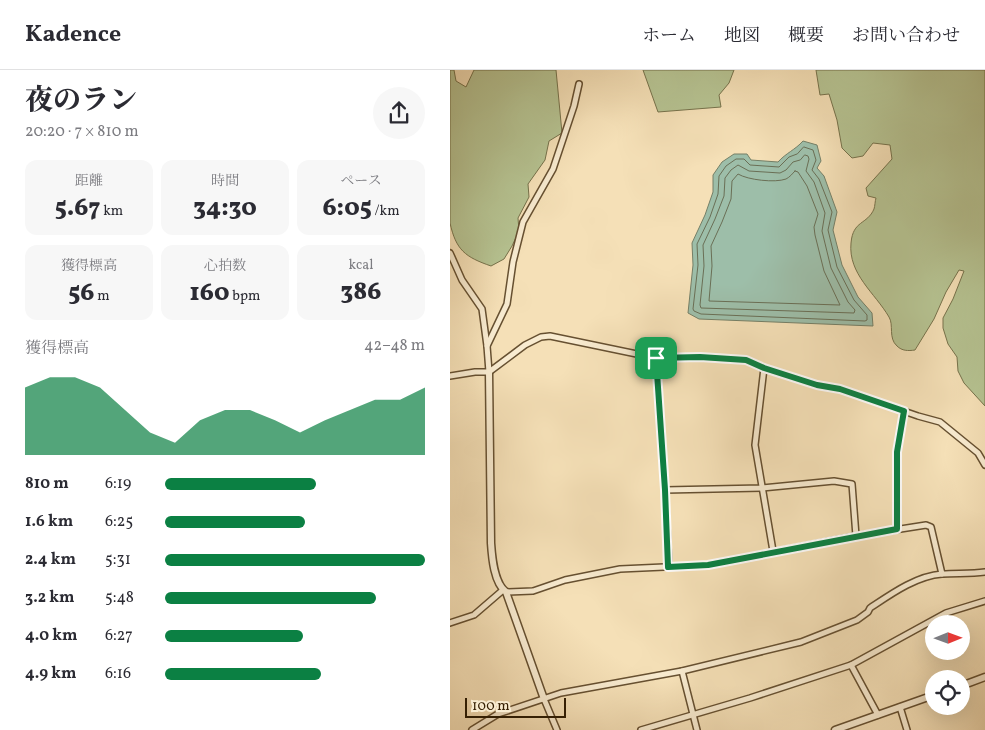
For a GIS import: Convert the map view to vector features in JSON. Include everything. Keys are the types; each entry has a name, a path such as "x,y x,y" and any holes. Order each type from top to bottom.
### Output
{"street":[{"path":"487,346 507,304 512,262 523,222 553,169 574,106 579,84"},
{"path":"450,253 462,280 482,309 489,372 491,544 494,567 505,591 557,730"},
{"path":"450,376 489,372 525,345 541,337 550,336 656,358 700,357 746,360 764,368 817,385 840,389 940,422 978,453 985,465"},
{"path":"656,358 668,567"},
{"path":"764,368 755,445 773,551"},
{"path":"897,529 897,452 904,411"},
{"path":"665,490 762,488 834,481 852,484 856,536"},
{"path":"450,623 474,615 505,591 533,591 565,580 620,569 708,565 773,551 926,525 931,528 942,574"},
{"path":"472,730 498,714 561,693 682,671 784,647 832,631 857,620 868,612 870,608 905,586 930,576 985,572"},
{"path":"641,730 750,698 851,665 946,613 985,601"},
{"path":"851,665 878,715"},
{"path":"682,671 697,730"},
{"path":"970,683 985,677"},
{"path":"835,730 925,698"},
{"path":"900,707 907,730"}],"shaded area":[{"path":"450,70 454,70 456,81 466,87 474,70 556,70 562,133 549,141 545,160 528,184 529,197 518,218 519,231 512,246 504,259 491,266 468,256 463,251 455,240 450,223"},
{"path":"643,70 734,70 729,83 719,95 721,107 658,112"},
{"path":"816,70 985,70 985,406 964,383 958,371 957,357 948,344 943,328 943,318 964,271 959,270 946,292 934,319 915,350 901,349 894,343 889,317 858,274 851,254 852,236 857,226 868,218 874,209 876,198 868,196 866,188 892,159 890,145 873,143 863,156 852,158 842,148 837,120 829,94 820,95"}],"water":[{"path":"803,141 817,145 821,161 817,168 824,176 837,212 833,230 842,265 858,297 872,313 873,326 699,319 688,313 693,265 692,243 713,192 713,175 722,162 734,154 747,154 751,160 778,162"}],"route":[{"path":"700,357 746,360 764,368 817,385 840,389 904,411 897,452 897,529 773,551 708,565 668,567 656,358 700,357"}]}
